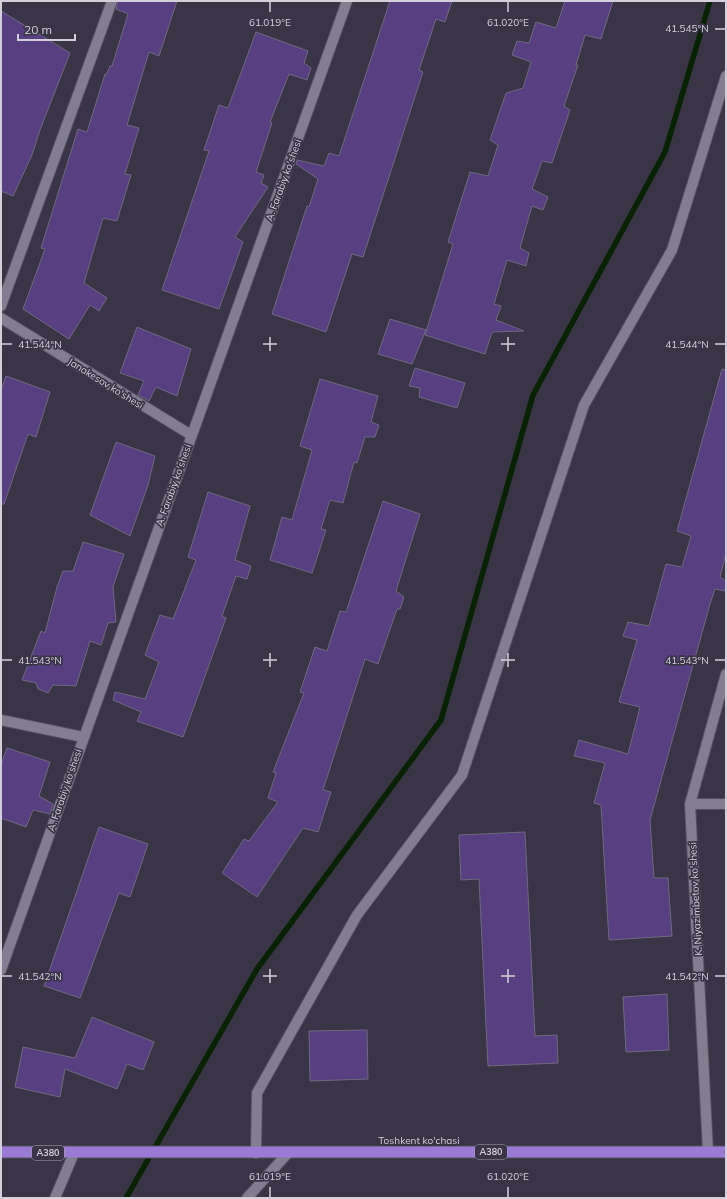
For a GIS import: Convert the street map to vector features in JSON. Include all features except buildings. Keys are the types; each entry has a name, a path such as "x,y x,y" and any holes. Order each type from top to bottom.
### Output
{"highway":[{"name":"A380","path":"1,1152 256,1153"},
{"name":"Toshkent ko'chasi","path":"256,1153 726,1152"}],"street":[{"path":"1,306 112,1"},
{"name":"A. Farabiy ko'shesi","path":"1,970 347,1"},
{"path":"256,1153 257,1093 357,915 462,775 584,404 672,250 726,76"},
{"name":"Janakesov ko'shesi","path":"1,318 191,436"},
{"name":"K. Niyazimbetov ko'shesi","path":"708,1152 690,804 726,674"},
{"path":"1,720 83,737"},
{"path":"690,804 726,804"},
{"path":"54,1198 74,1153"},
{"path":"247,1198 288,1153"}],"waterway":[{"path":"126,1198 257,969 441,720 533,395 665,152 710,1"}]}
